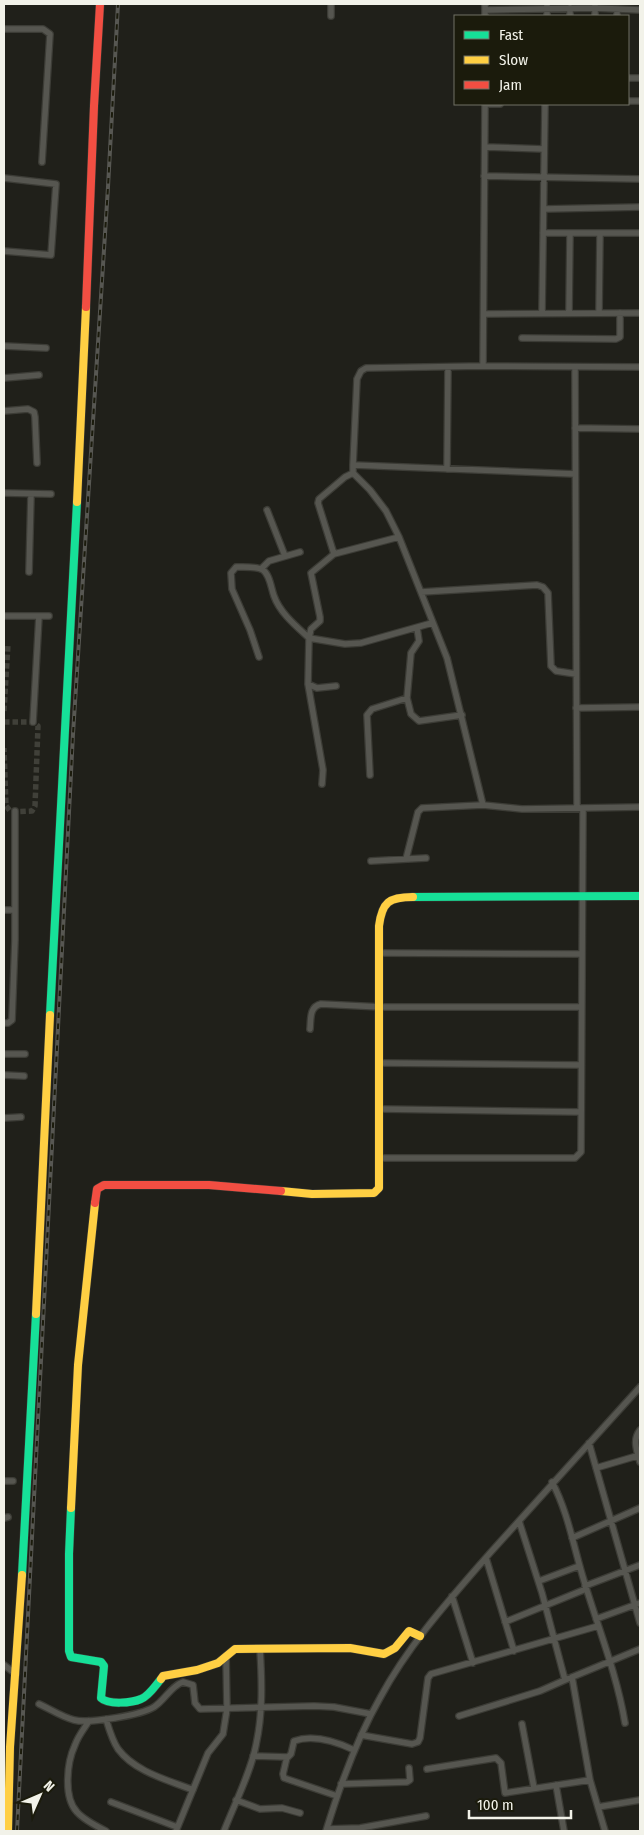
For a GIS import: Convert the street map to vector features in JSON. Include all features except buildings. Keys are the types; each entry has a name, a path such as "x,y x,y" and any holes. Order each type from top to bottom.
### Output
{"street":[{"path":"8,1831 7,1748 16,1674 40,1236 55,899 84,367 93,126 100,4"},
{"path":"331,4 331,16"},
{"path":"485,10 547,6 570,8 595,6 640,10"},
{"path":"570,8 570,15"},
{"path":"617,9 617,15"},
{"path":"4,29 42,29 50,34 42,162"},
{"path":"483,366 485,105"},
{"path":"542,313 545,105"},
{"path":"485,148 544,149"},
{"path":"484,176 640,178"},
{"path":"4,178 56,184 51,255 4,251"},
{"path":"544,209 640,207"},
{"path":"543,233 640,233"},
{"path":"569,313 570,233"},
{"path":"599,313 600,233"},
{"path":"522,338 616,339 620,337 621,333 620,313"},
{"path":"484,314 640,313"},
{"path":"4,346 46,348"},
{"path":"483,805 447,658 399,537 386,511 354,473 357,379 361,371 370,368 483,366 640,367"},
{"path":"447,469 448,367"},
{"path":"380,1158 575,1158 581,1152 580,1007 583,896 576,708 575,367"},
{"path":"4,378 39,375"},
{"path":"4,411 28,409 34,412 37,463"},
{"path":"575,428 640,429"},
{"path":"353,464 575,474"},
{"path":"334,554 318,503 319,499 345,477 354,473"},
{"path":"4,493 51,494"},
{"path":"29,572 31,495"},
{"path":"267,510 285,556"},
{"path":"322,784 323,770 308,684 309,638 311,629 320,621 311,573 334,554 399,537"},
{"path":"261,569 269,561 300,552"},
{"path":"259,656 232,589 231,573 236,567 261,569 268,577 275,600 281,609 289,620 309,638 345,644 361,643 432,623"},
{"path":"420,592 537,585 543,587 548,593 551,666 556,671 576,674"},
{"path":"4,616 50,616"},
{"path":"33,722 39,616"},
{"path":"417,628 419,641 411,653 407,698 411,714 419,721 462,715"},
{"path":"308,684 317,688 336,686"},
{"path":"370,775 366,715 372,709 407,698"},
{"path":"576,708 640,707"},
{"path":"406,859 418,812 422,808 483,805 522,809 640,807"},
{"path":"4,1023 12,1020 15,811"},
{"path":"370,861 426,858"},
{"path":"420,1636 409,1631 393,1650 384,1654 350,1648 235,1649 218,1663 202,1668 166,1674 140,1700 113,1703 104,1701 101,1698 104,1666 101,1662 74,1658 70,1654 69,1554 78,1365 97,1189 104,1185 209,1185 312,1194 374,1193 379,1188 381,1109 380,913 384,906 395,898 640,896"},
{"path":"4,910 15,910"},
{"path":"380,953 582,954"},
{"path":"310,1029 312,1011 317,1005 580,1007"},
{"path":"4,1054 25,1054"},
{"path":"381,1063 580,1065"},
{"path":"4,1075 24,1076"},
{"path":"381,1109 581,1112"},
{"path":"4,1118 21,1117"},
{"path":"426,1816 360,1828 326,1830 354,1750 371,1714 392,1677 420,1636 452,1596 552,1482 640,1387"},
{"path":"640,1430 635,1442 640,1462"},
{"path":"589,1443 626,1571 638,1604 640,1623"},
{"path":"596,1468 639,1455"},
{"path":"4,1481 13,1481"},
{"path":"552,1482 565,1510 579,1566 621,1697 625,1723"},
{"path":"572,1538 640,1508"},
{"path":"519,1521 539,1581 565,1680"},
{"path":"486,1558 514,1651"},
{"path":"505,1622 640,1565"},
{"path":"539,1581 579,1566"},
{"path":"452,1596 473,1663"},
{"path":"596,1619 638,1604"},
{"path":"361,1736 412,1744 418,1742 428,1678 435,1673 598,1626"},
{"path":"224,1831 253,1756 258,1736 261,1708 260,1649"},
{"path":"459,1716 540,1691 640,1649"},
{"path":"112,1802 176,1829 208,1754 223,1734 227,1709 226,1656"},
{"path":"4,1665 16,1674"},
{"path":"572,1677 590,1780 605,1831"},
{"path":"38,1704 75,1721 106,1719 148,1710 161,1702 176,1686 183,1682 193,1685 197,1708 334,1707 371,1714"},
{"path":"106,1719 117,1748 137,1767 193,1790"},
{"path":"89,1721 79,1737 72,1754 68,1795 77,1813 106,1831"},
{"path":"522,1724 534,1788"},
{"path":"337,1796 284,1778 287,1757 290,1756 293,1744 297,1740 330,1740 354,1750"},
{"path":"253,1756 287,1757"},
{"path":"427,1769 496,1758 501,1763 505,1793 590,1780"},
{"path":"341,1784 407,1782 410,1780 409,1768"},
{"path":"556,1785 564,1831"},
{"path":"236,1800 260,1809 282,1808 300,1813"},
{"path":"598,1807 640,1800"}],"tunnel":[{"path":"4,711 8,644"},
{"path":"4,722 33,722 38,726 35,806 32,811 11,812 6,806 4,748"}],"railway":[{"path":"17,1831 73,734 118,4"}],"traffic: fast":[{"path":"50,1015 77,502"},
{"path":"413,897 640,896"},
{"path":"22,1575 36,1314"},
{"path":"71,1508 69,1554 69,1651 71,1657 101,1662 104,1666 101,1698 109,1702 126,1702 144,1698 161,1679"}],"traffic: slow":[{"path":"77,502 86,307"},
{"path":"281,1191 312,1194 374,1193 379,1188 379,926 382,911 388,903 398,898 413,897"},
{"path":"36,1314 50,1015"},
{"path":"71,1508 78,1365 95,1203"},
{"path":"8,1831 10,1747 22,1575"},
{"path":"161,1679 163,1676 197,1670 218,1663 235,1649 350,1648 384,1654 395,1648 409,1631 420,1636"}],"traffic: jam":[{"path":"86,307 100,4"},
{"path":"95,1203 97,1189 104,1185 209,1185 281,1191"}]}
